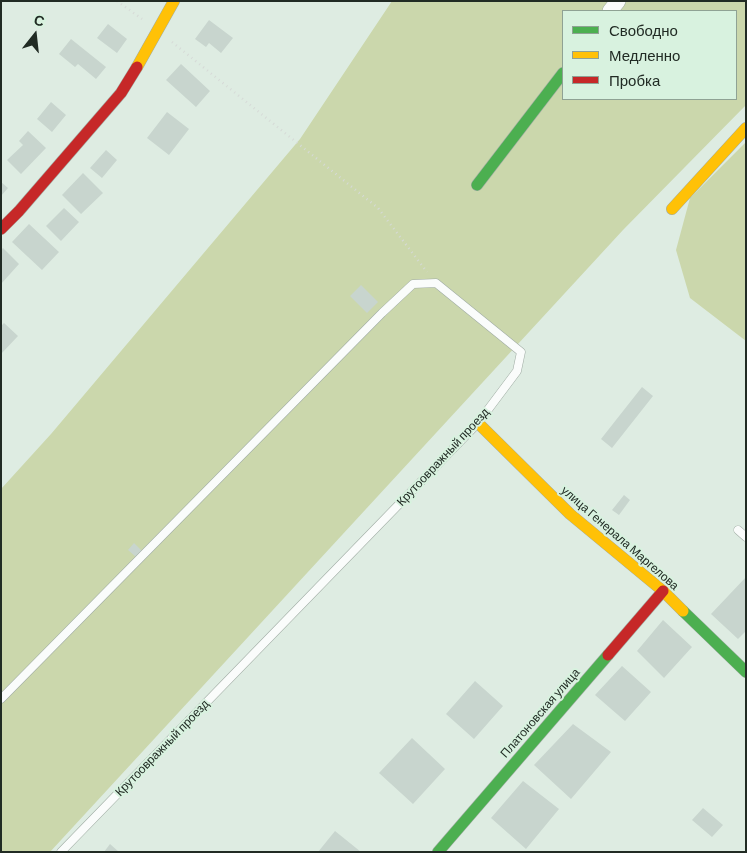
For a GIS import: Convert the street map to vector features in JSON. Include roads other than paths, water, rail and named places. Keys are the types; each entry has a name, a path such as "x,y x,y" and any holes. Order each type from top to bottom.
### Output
{"street":[{"path":"1,229 122,93 174,1"},
{"path":"477,185 562,74"},
{"path":"672,208 746,128"},
{"name":"улица Генерала Маргелова","path":"478,423 570,514 663,592 746,672"},
{"name":"Платоновская улица","path":"438,852 663,592"}],"lane":[{"name":"Крутоовражный проезд","path":"1,699 382,313 413,284 436,282 521,352 517,370 478,423 61,852"},
{"path":"738,530 746,537"}]}
